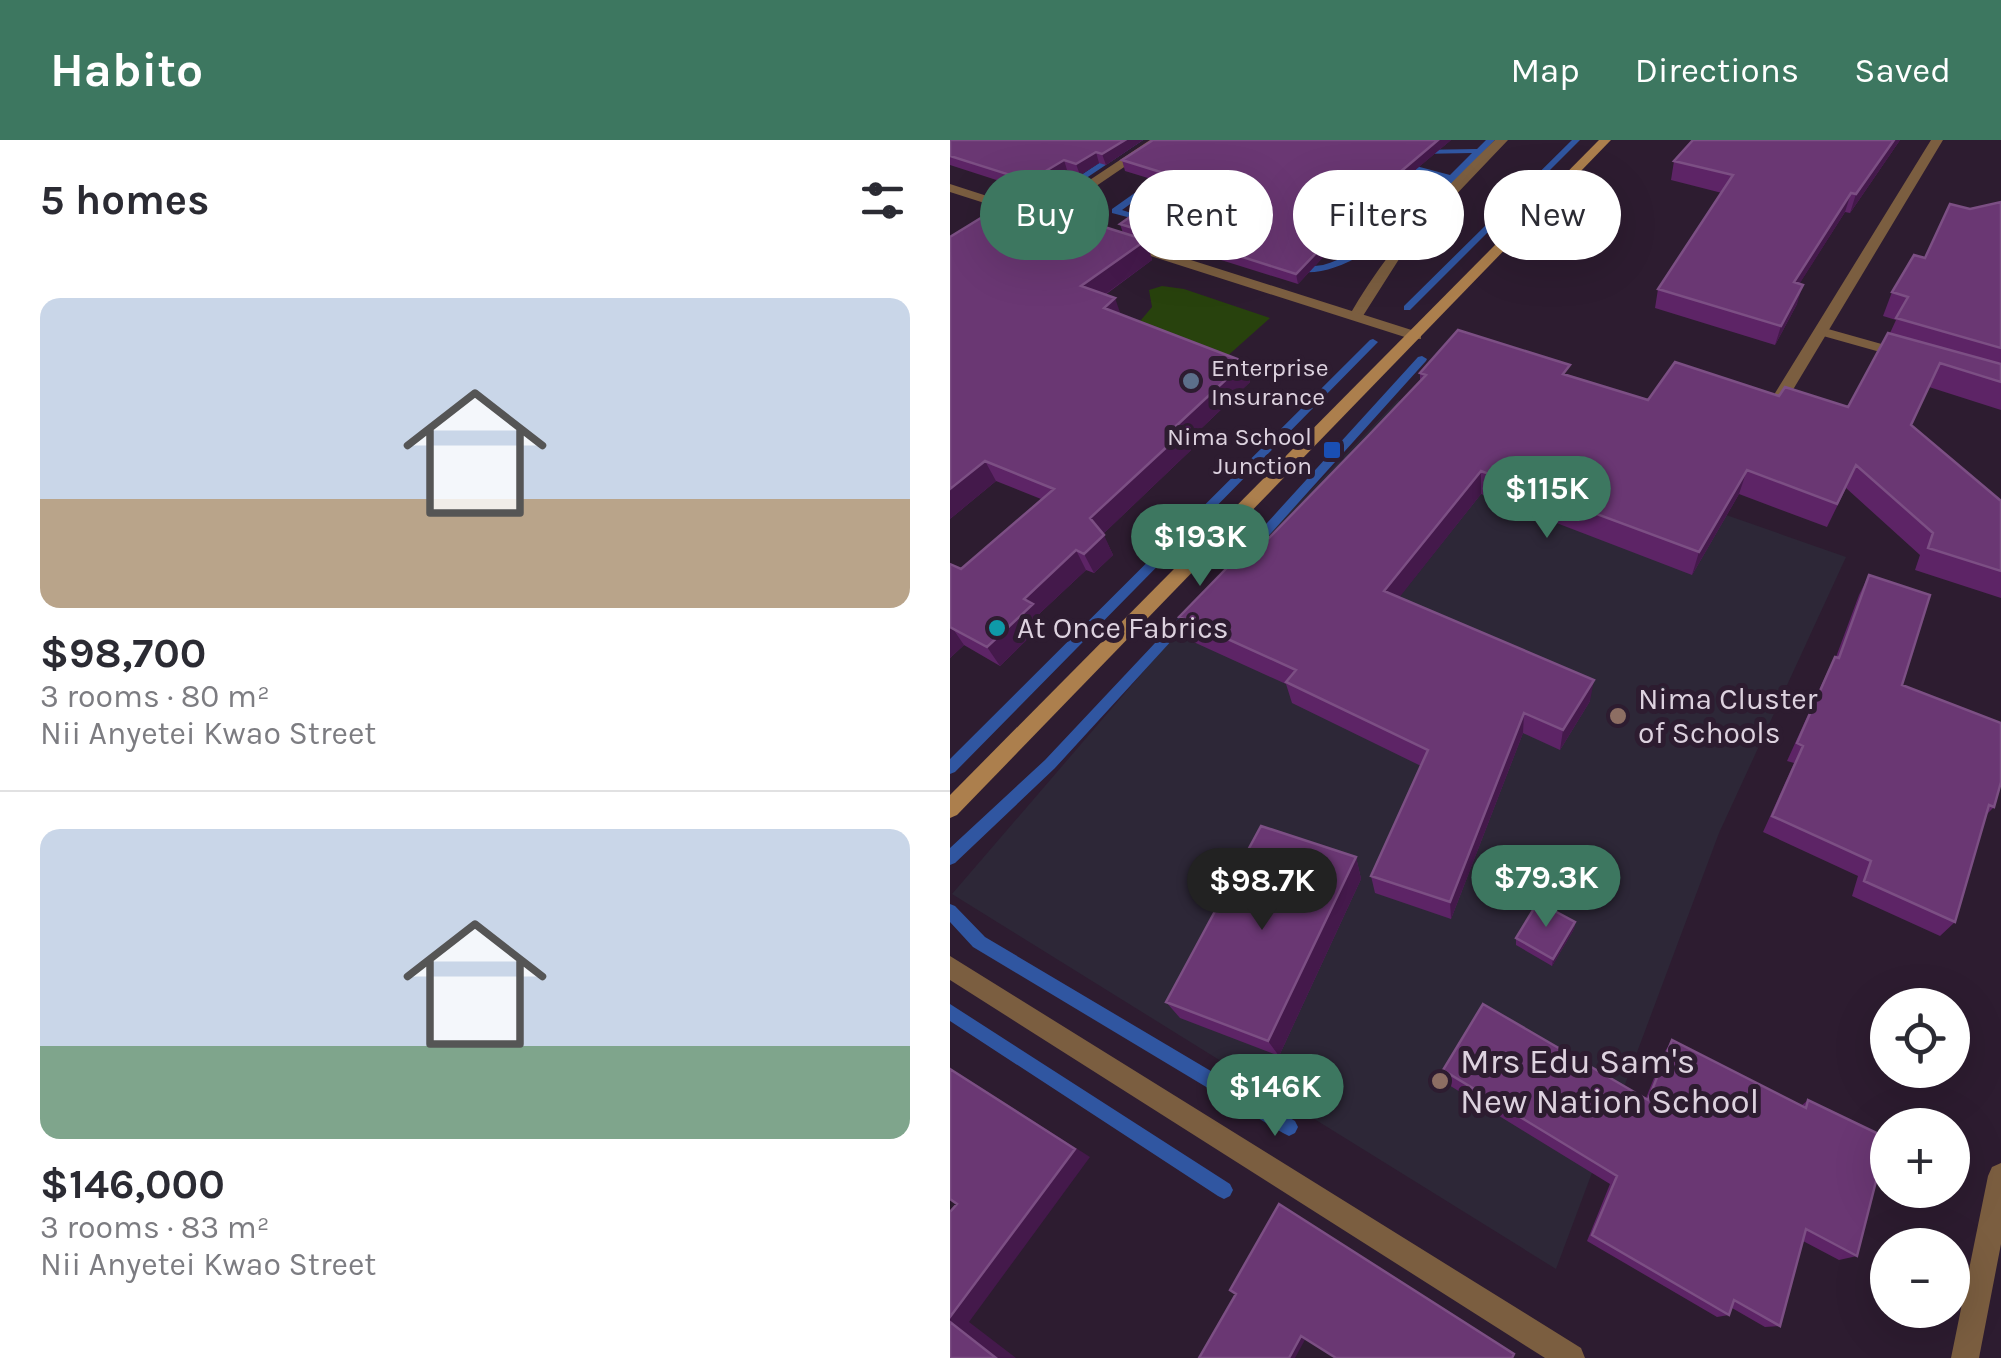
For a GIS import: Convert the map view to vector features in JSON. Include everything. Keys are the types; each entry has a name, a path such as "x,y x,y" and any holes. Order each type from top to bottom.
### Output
{"street":[{"path":"1109,173 1158,140"},
{"path":"1356,316 1385,262 1440,199 1502,140"},
{"path":"950,809 1604,140"},
{"path":"1780,398 1937,140"},
{"path":"950,188 980,198"},
{"path":"1109,239 1416,336"},
{"path":"1821,330 1929,362"},
{"path":"950,967 1571,1358"},
{"path":"1965,1358 2001,1176"}],"shaded area":[{"name":"Mrs Edu Sam's New Nation School","path":"1398,400 1846,557 1719,833 1556,1269 952,894 1205,600"}],"green space":[{"path":"1162,286 1184,289 1270,318 1224,359 1136,326 1152,307 1149,290"}],"building":[{"path":"950,140 1125,140 1102,154 1096,152 1076,164 1064,160 1047,170 994,170 950,156"},
{"path":"1153,140 1438,140 1403,170 1293,170 1293,260 1309,260 1296,274 1252,260 1273,260 1273,170 1154,170 1122,160"},
{"path":"1693,140 1894,140 1856,194 1851,193 1794,282 1803,285 1781,326 1658,289 1733,175 1674,161"},
{"path":"2001,202 2001,348 1896,318 1908,297 1892,292 1914,255 1925,258 1950,204 1970,209"},
{"path":"980,218 980,260 1109,260 1109,228 1129,235 1129,252 1081,286 1115,298 1104,308 1245,362 1176,426 1185,430 1090,518 1104,535 1084,554 1076,550 1024,599 1033,604 987,647 950,627 950,564 961,569 1054,489 985,461 950,489 950,237"},
{"path":"1458,330 1570,365 1563,374 1648,400 1675,362 1779,396 1785,387 1848,407 1888,333 2001,364 2001,382 1940,363 1911,425 2001,501 2001,571 1928,548 1933,533 1856,465 1837,504 1747,470 1699,552 1481,471 1384,591 1594,680 1563,730 1524,713 1450,902 1371,876 1428,750 1286,682 1296,670 1179,617 1260,534 1269,538 1426,375 1420,373"},
{"path":"1869,575 1930,595 1902,685 2001,723 2001,782 1994,807 1989,805 1955,922 1864,881 1871,861 1772,816 1803,746 1797,743 1835,657 1839,658"},
{"path":"1261,826 1356,857 1268,1041 1166,1002"},
{"path":"1538,902 1575,922 1553,959 1516,938"},
{"path":"1483,1004 1648,1100 1672,1040 1806,1108 1808,1100 1870,1130 1870,1205 1857,1256 1806,1229 1780,1326 1734,1300 1729,1315 1592,1235 1617,1176 1443,1070"},
{"path":"950,1069 1075,1149 950,1317 950,1212 957,1204 950,1199"},
{"path":"1279,1204 1514,1354 1512,1358 1336,1358 1301,1336 1289,1358 1199,1358 1236,1294 1230,1290"},
{"path":"950,1322 996,1358 950,1358"}],"waterway":[{"path":"1093,170 1139,140"},
{"path":"1460,170 1491,140"},
{"path":"1407,308 1576,140"},
{"path":"1419,152 1478,151"},
{"path":"1419,168 1425,170"},
{"path":"1129,201 1115,211 1129,215"},
{"path":"1295,269 1320,269 1347,260"},
{"path":"950,768 1373,342"},
{"path":"1250,549 1422,359"},
{"path":"950,858 1050,764 1191,612"},
{"path":"950,911 979,942 1289,1127"},
{"path":"950,1012 1224,1190"}],"place":[{"name":"Enterprise Insurance","path":"1191,381"},
{"name":"Nima School Junction","path":"1332,450"},
{"name":"At Once Fabrics","path":"997,628"},
{"name":"Nima Cluster of Schools","path":"1618,716"},
{"name":"Mrs Edu Sam's New Nation School","path":"1440,1081"}]}
